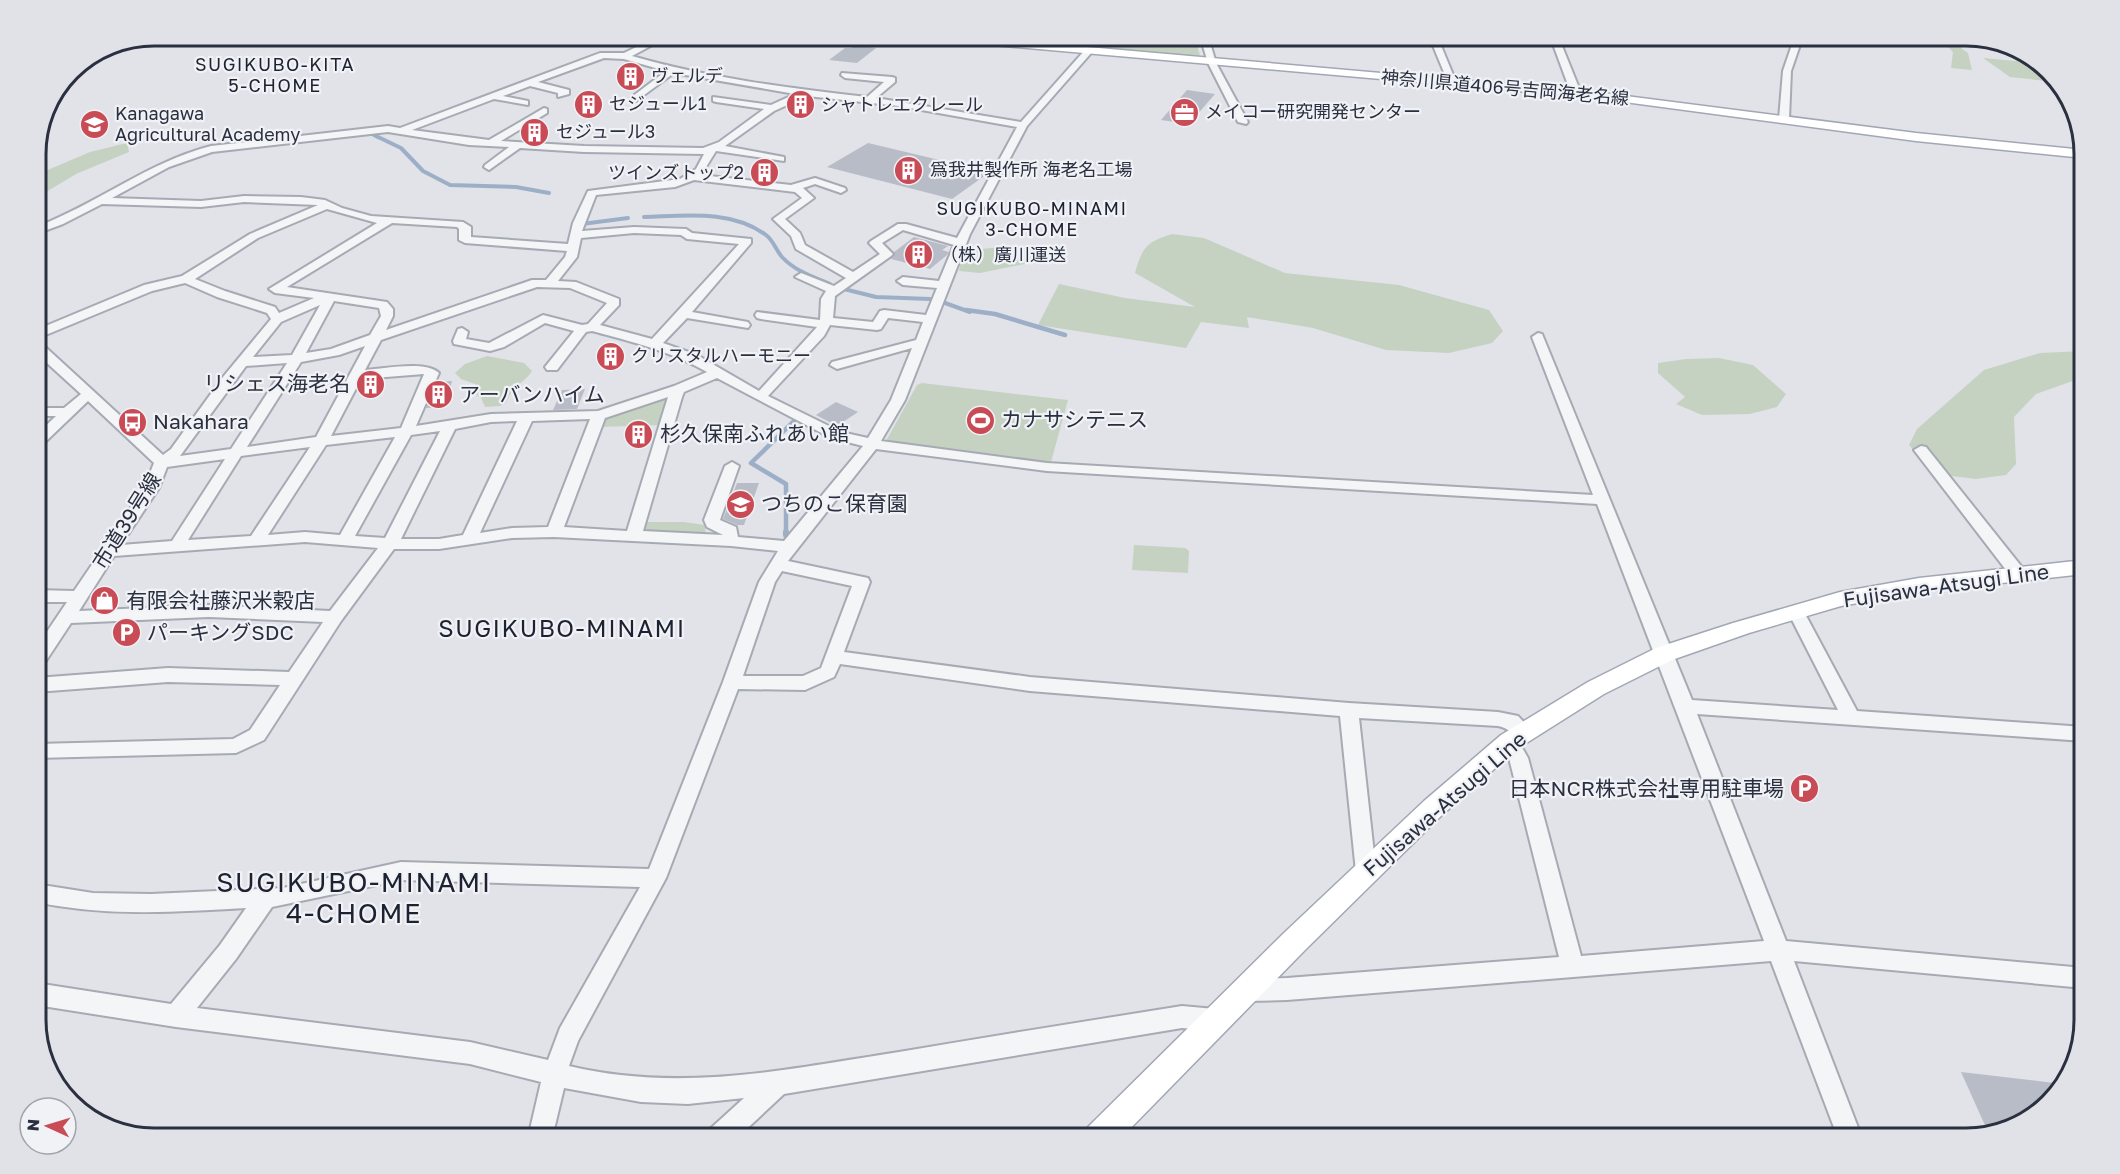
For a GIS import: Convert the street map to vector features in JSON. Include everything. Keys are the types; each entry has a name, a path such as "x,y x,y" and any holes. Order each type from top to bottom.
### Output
{"main road":[{"name":"神奈川県道406号吉岡海老名線","path":"1027,46 1576,93 1939,140 2073,153"},
{"name":"Fujisawa-Atsugi Line","path":"1110,1127 1366,872 1515,732 1664,654 1796,612 1874,591 2073,568"}],"street":[{"path":"625,56 645,46"},
{"path":"1207,46 1212,63 1243,122"},
{"path":"1437,46 1452,82"},
{"path":"1558,46 1576,93"},
{"path":"1784,119 1787,70 1795,46"},
{"path":"543,1127 555,1073 568,1036 656,878 732,682 759,601 782,555 872,444 898,400 960,243 1023,125 1088,52"},
{"path":"403,130 603,55 625,56 672,70 741,81 729,88 760,93 770,86 867,101 899,103 1023,125"},
{"path":"636,98 672,70"},
{"path":"845,75 892,80 867,101"},
{"path":"530,83 566,92 561,95"},
{"path":"551,282 571,257 575,235 592,193 643,186 676,186 692,177 714,149 750,122 773,108 807,93"},
{"path":"493,95 525,103"},
{"path":"715,99 773,108"},
{"path":"491,143 544,111"},
{"path":"47,227 74,217 160,166 189,154 221,147 371,130 403,130 443,139 608,150 714,149 780,159"},
{"path":"489,167 518,145"},
{"path":"692,177 793,188 815,181 841,190"},
{"path":"793,188 809,198 778,219 796,235 800,247 853,277"},
{"path":"102,201 201,204 244,199 301,200 388,221 459,224 465,227 465,240 572,248"},
{"path":"47,330 148,288 186,279 254,236 327,205"},
{"path":"255,542 321,441 387,316 387,309 383,305 274,289 388,221"},
{"path":"760,397 820,333 825,323 827,299 834,290 887,254 875,243 902,226 960,243"},
{"path":"575,235 634,230 686,232 687,236 747,241 655,344"},
{"path":"801,277 834,290"},
{"path":"186,279 222,294 272,310 277,319"},
{"path":"903,281 944,285"},
{"path":"242,362 296,359 334,352 484,302 524,286 551,282 572,285 615,302 587,328 552,367"},
{"path":"161,463 177,452 242,362 277,319 328,297"},
{"path":"176,547 296,359 328,302 328,297"},
{"path":"684,314 744,325"},
{"path":"761,315 825,323 877,326 884,314 930,319"},
{"path":"462,332 459,341 490,347 543,319 655,344 692,358 760,397 836,435 872,444 1047,467 1604,500"},
{"path":"1538,337 1685,705 1846,1127"},
{"path":"837,365 921,342"},
{"name":"市道39号線","path":"47,356 154,453 161,463 151,488 47,646"},
{"path":"345,540 404,432 432,373 426,370 356,375"},
{"path":"161,463 450,426 491,418 599,415 679,390 717,373"},
{"path":"634,536 679,390"},
{"path":"47,432 89,394"},
{"path":"47,412 68,412"},
{"path":"554,532 599,415"},
{"path":"469,540 526,418"},
{"path":"47,751 236,746 257,735 335,617 390,544 450,426"},
{"path":"1920,450 2019,575"},
{"path":"731,541 730,531 712,523 712,520 732,466"},
{"path":"110,551 305,537 390,544 439,544 513,533 554,532 731,541 782,555 790,568 862,582 828,672 805,683 732,682"},
{"path":"47,596 80,597"},
{"path":"66,617 209,611 335,617"},
{"path":"1796,612 1851,717"},
{"path":"834,657 1030,684 1349,710 1515,732 1518,758 1572,965"},
{"path":"47,684 168,675 293,679"},
{"path":"1685,705 2074,733"},
{"path":"1349,710 1366,872"},
{"path":"47,895 97,903 163,903 283,897 401,871 656,878"},
{"path":"176,1016 228,952 266,898"},
{"path":"1246,990 1299,988 1779,950 2074,977"},
{"path":"47,996 176,1016 470,1053 587,1082 641,1090 688,1092 778,1083 1182,1017 1215,1020"},
{"path":"731,1127 778,1083"}],"green space":[{"path":"1197,46 1200,55 1193,58 1097,49 1096,47"},
{"path":"1947,46 1961,46 1968,53 1972,70 1951,68 1953,52"},
{"path":"1983,58 2020,61 2044,81 2010,77"},
{"path":"127,143 129,152 76,174 47,191 47,170 90,152"},
{"path":"1172,234 1204,238 1285,273 1399,285 1489,310 1503,331 1492,343 1449,353 1386,350 1313,328 1247,317 1249,328 1201,322 1186,348 1038,325 1059,284 1125,298 1195,307 1135,273 1146,247"},
{"path":"1013,246 1040,251 1034,262 980,273 959,271 961,260 970,250"},
{"path":"2073,351 2073,381 2036,394 2014,417 2016,464 2006,475 1976,479 1935,474 1909,445 1917,429 1984,370 2040,353"},
{"path":"487,356 524,363 532,371 515,388 506,403 500,406 485,407 481,398 476,395 478,389 475,384 461,379 455,373 465,364"},
{"path":"1719,358 1753,365 1786,394 1777,407 1750,414 1702,415 1676,404 1685,397 1658,373 1658,363"},
{"name":"カナサシテニス","path":"922,383 1068,400 1051,462 886,441 917,385"},
{"path":"664,398 668,399 662,425 598,427 603,418"},
{"path":"647,522 684,522 705,525 706,535 651,533 644,528"},
{"path":"1134,545 1185,548 1189,551 1188,573 1132,570"}],"building":[{"path":"862,46 876,48 857,63 829,60 845,48"},
{"name":"メイコー研究開発センター","path":"1187,90 1215,94 1189,124 1161,120"},
{"name":"爲我井製作所 海老名工場","path":"868,143 990,172 952,199 827,167"},
{"name":"（株）廣川運送","path":"914,237 948,246 942,250 949,252 930,269 891,259 894,252"},
{"name":"アーバンハイム","path":"452,381 445,407 426,408 437,382"},
{"path":"585,389 577,409 553,410 562,390"},
{"path":"836,402 858,412 837,426 816,415"},
{"name":"杉久保南ふれあい館","path":"650,426 645,440 628,441 633,427"},
{"name":"つちのこ保育園","path":"737,483 759,483 744,525 737,525 723,519"},
{"path":"1961,1072 2052,1083 2042,1096 2019,1113 1985,1126"}],"waterway":[{"path":"369,133 379,138"},
{"path":"376,136 401,148 423,171 450,185 516,187 549,193"},
{"path":"644,217 691,215 738,221 766,235 782,257 793,266 830,284"},
{"path":"582,224 628,218"},
{"path":"844,289 876,297 930,299"},
{"path":"945,303 970,312"},
{"path":"966,310 995,314 1065,335"},
{"path":"786,535 786,484 751,463 796,419"}],"place":[{"name":"ヴェルデ","path":"630,76"},
{"name":"セジュール1","path":"588,104"},
{"name":"シャトレエクレール","path":"800,105"},
{"name":"メイコー研究開発センター","path":"1184,112"},
{"name":"Kanagawa Agricultural Academy","path":"94,124"},
{"name":"セジュール3","path":"535,132"},
{"name":"爲我井製作所 海老名工場","path":"909,170"},
{"name":"ツインズトップ2","path":"765,173"},
{"name":"（株）廣川運送","path":"919,255"},
{"name":"クリスタルハーモニー","path":"610,356"},
{"name":"リシェス海老名","path":"371,384"},
{"name":"アーバンハイム","path":"438,395"},
{"name":"カナサシテニス","path":"980,420"},
{"name":"Nakahara","path":"132,422"},
{"name":"杉久保南ふれあい館","path":"639,434"},
{"name":"つちのこ保育園","path":"740,504"},
{"name":"有限会社藤沢米穀店","path":"105,601"},
{"name":"パーキングSDC","path":"126,633"},
{"name":"日本NCR株式会社専用駐車場","path":"1805,789"}],"district":[{"name":"SUGIKUBO-KITA 5-CHOME","path":"275,76"},
{"name":"SUGIKUBO-MINAMI 3-CHOME","path":"1032,219"},
{"name":"SUGIKUBO-MINAMI","path":"562,629"},
{"name":"SUGIKUBO-MINAMI 4-CHOME","path":"354,898"}]}
